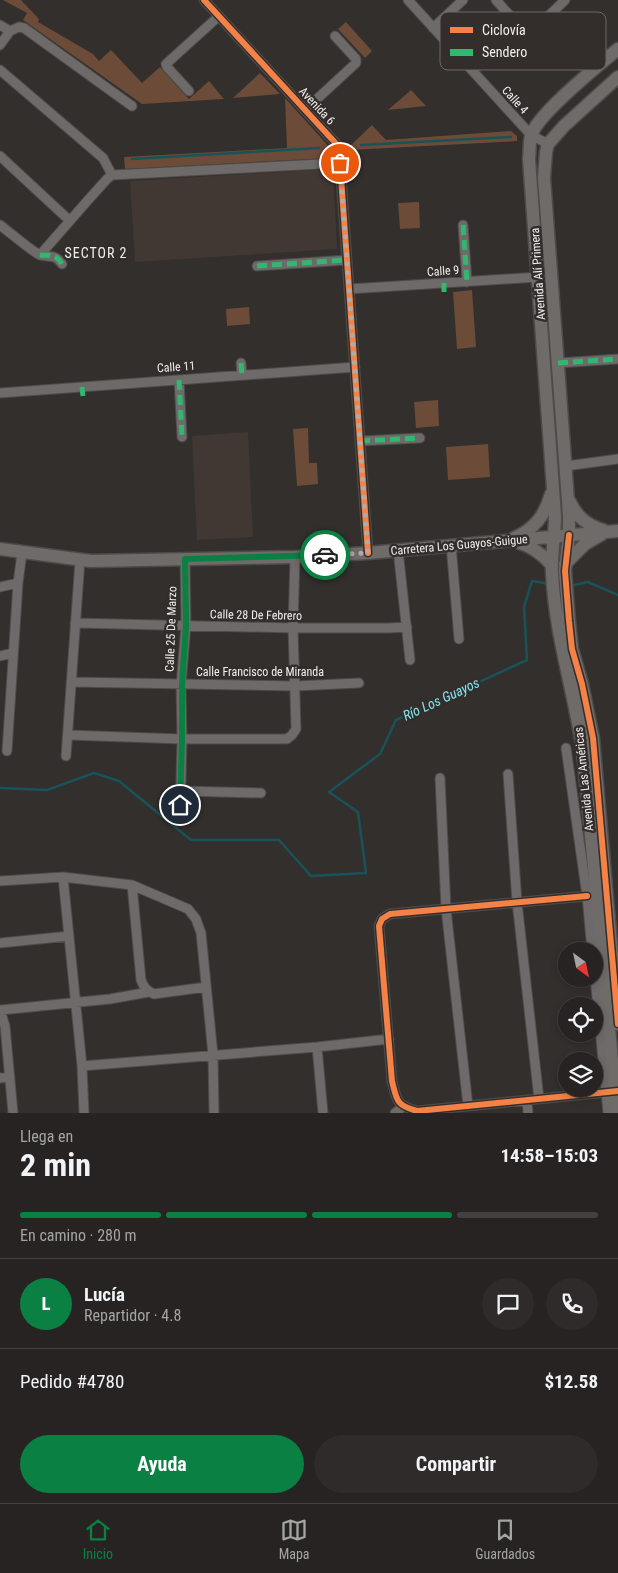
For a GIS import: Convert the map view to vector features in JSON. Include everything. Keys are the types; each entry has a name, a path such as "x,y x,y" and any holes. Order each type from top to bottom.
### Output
{"main road":[{"path":"606,60 618,49"},
{"path":"531,135 536,124 595,70"},
{"path":"548,144 564,126 618,78"},
{"name":"Avenida Alí Primera","path":"531,135 529,159 555,516 553,536"},
{"name":"Avenida Alí Primera","path":"548,144 544,178 568,493 569,535"},
{"path":"507,541 529,530 538,522 545,513 553,485"},
{"path":"568,493 574,509 590,526 613,531"},
{"path":"507,541 536,549 558,568 585,544 613,531"},
{"name":"Carretera Los Guayos-Guigue","path":"0,549 80,560 295,557 368,553 613,531"},
{"name":"Avenida Las Américas","path":"558,568 569,535"},
{"name":"Avenida Las Américas","path":"553,536 558,568 565,663 578,715 583,752 613,1092 617,1113"},
{"name":"Avenida Las Américas","path":"563,622 582,684 593,738 618,1024"}],"street":[{"path":"208,3 218,0"},
{"name":"Calle 4","path":"408,0 440,36"},
{"path":"450,12 463,0"},
{"path":"496,0 507,12"},
{"path":"553,12 565,0"},
{"name":"Avenida 6","path":"208,3 341,149 340,163 360,440 359,471 368,553"},
{"path":"189,91 166,64 219,16"},
{"path":"433,28 440,21"},
{"path":"0,25 10,31"},
{"path":"0,45 10,31 19,27 24,28 132,106"},
{"path":"305,110 356,63 356,59 335,36"},
{"path":"0,70 103,158 112,175"},
{"name":"Calle 4","path":"471,70 531,135 548,144"},
{"path":"0,156 69,220"},
{"path":"40,255 69,220 112,175 340,163"},
{"path":"0,225 40,255 55,256 62,264"},
{"path":"463,225 467,282"},
{"path":"256,266 347,260"},
{"name":"Calle 9","path":"349,289 444,288 467,282 538,277"},
{"path":"558,363 618,358"},
{"path":"241,363 242,375"},
{"name":"Calle 11","path":"0,393 82,392 178,380 354,367"},
{"path":"178,380 182,437"},
{"path":"360,440 420,438"},
{"path":"566,466 618,460"},
{"path":"452,546 459,639"},
{"path":"398,550 410,660"},
{"path":"7,751 18,583 22,553"},
{"path":"68,735 182,739 287,739 296,729 293,628 295,557"},
{"name":"Calle 25 De Marzo","path":"180,819 182,685 186,626 185,559"},
{"path":"66,756 80,560"},
{"path":"0,587 18,583"},
{"name":"Calle 28 De Febrero","path":"75,623 293,628 407,627"},
{"path":"0,656 13,653"},
{"name":"Calle Francisco de Miranda","path":"71,682 295,686 360,683"},
{"path":"566,748 587,896 591,942"},
{"path":"508,774 517,902 539,1099"},
{"path":"440,778 446,909 468,1106"},
{"path":"181,791 261,793"},
{"path":"63,878 82,1066 84,1113"},
{"path":"0,881 63,878 132,885 188,909 196,919 201,933 213,1055 214,1113"},
{"path":"132,885 141,980 144,988 154,994 206,987"},
{"path":"587,896 390,914 382,919 379,926 392,1081 397,1101 403,1107 417,1111 613,1092"},
{"path":"0,943 69,936"},
{"path":"597,988 613,1092 608,1113"},
{"path":"13,1113 5,1026 0,1010 128,997 149,992"},
{"path":"82,1066 318,1047 389,1039"},
{"path":"318,1047 323,1113"},
{"path":"0,1078 10,1077"},
{"path":"527,1100 528,1113"},
{"path":"394,1113 403,1107"}],"shaded area":[{"path":"3,0 21,0 39,19 38,22 93,54 99,61 111,50 142,83 160,67 189,99 209,81 224,99 142,104 23,20 27,13"},
{"path":"346,22 372,51 365,58 338,29"},
{"path":"260,73 280,94 233,98"},
{"path":"411,90 426,106 388,110"},
{"path":"285,98 332,150 333,154 330,158 125,169 124,157 287,148"},
{"path":"372,125 386,140 511,131 517,136 517,141 351,150 348,148"},
{"path":"333,169 337,249 135,262 130,181"},
{"path":"419,202 420,228 400,229 398,203"},
{"path":"472,290 476,347 457,349 453,292"},
{"path":"249,307 250,324 227,326 226,309"},
{"path":"438,400 439,426 416,428 414,402"},
{"path":"308,428 309,463 317,463 318,484 297,486 293,429"},
{"path":"248,432 253,537 197,540 192,436"},
{"path":"488,444 490,477 448,480 446,447"}],"waterway":[{"path":"361,145 511,137"},
{"path":"132,159 319,148"},
{"name":"Río Los Guayos","path":"0,788 47,790 94,773 119,781 191,840 279,840 311,876 366,873 358,812 329,792 380,754 396,720 527,660 524,607 532,581 550,584"},
{"name":"Río Los Guayos","path":"570,586 588,582 618,595"}],"marked path":[{"path":"463,225 467,282"},
{"path":"40,255 55,257 62,264"},
{"path":"257,266 347,260"},
{"path":"444,283 444,292"},
{"path":"558,363 618,359"},
{"path":"241,363 242,375"},
{"path":"179,380 182,437"},
{"path":"82,387 83,396"},
{"path":"360,441 420,438"}],"cycle path":[{"path":"204,0 341,149 340,163 368,553"},
{"path":"569,535 565,571 569,621 572,649 582,684 593,738 618,1024"},
{"path":"587,896 390,914 382,919 379,926 392,1081 398,1101 405,1107 417,1111 618,1091"}],"way so far":[{"path":"325,555 368,553 340,163"}],"district":[{"name":"SECTOR 2","path":"96,253"}],"route":[{"path":"180,805 182,685 186,626 185,559 325,555"}]}
